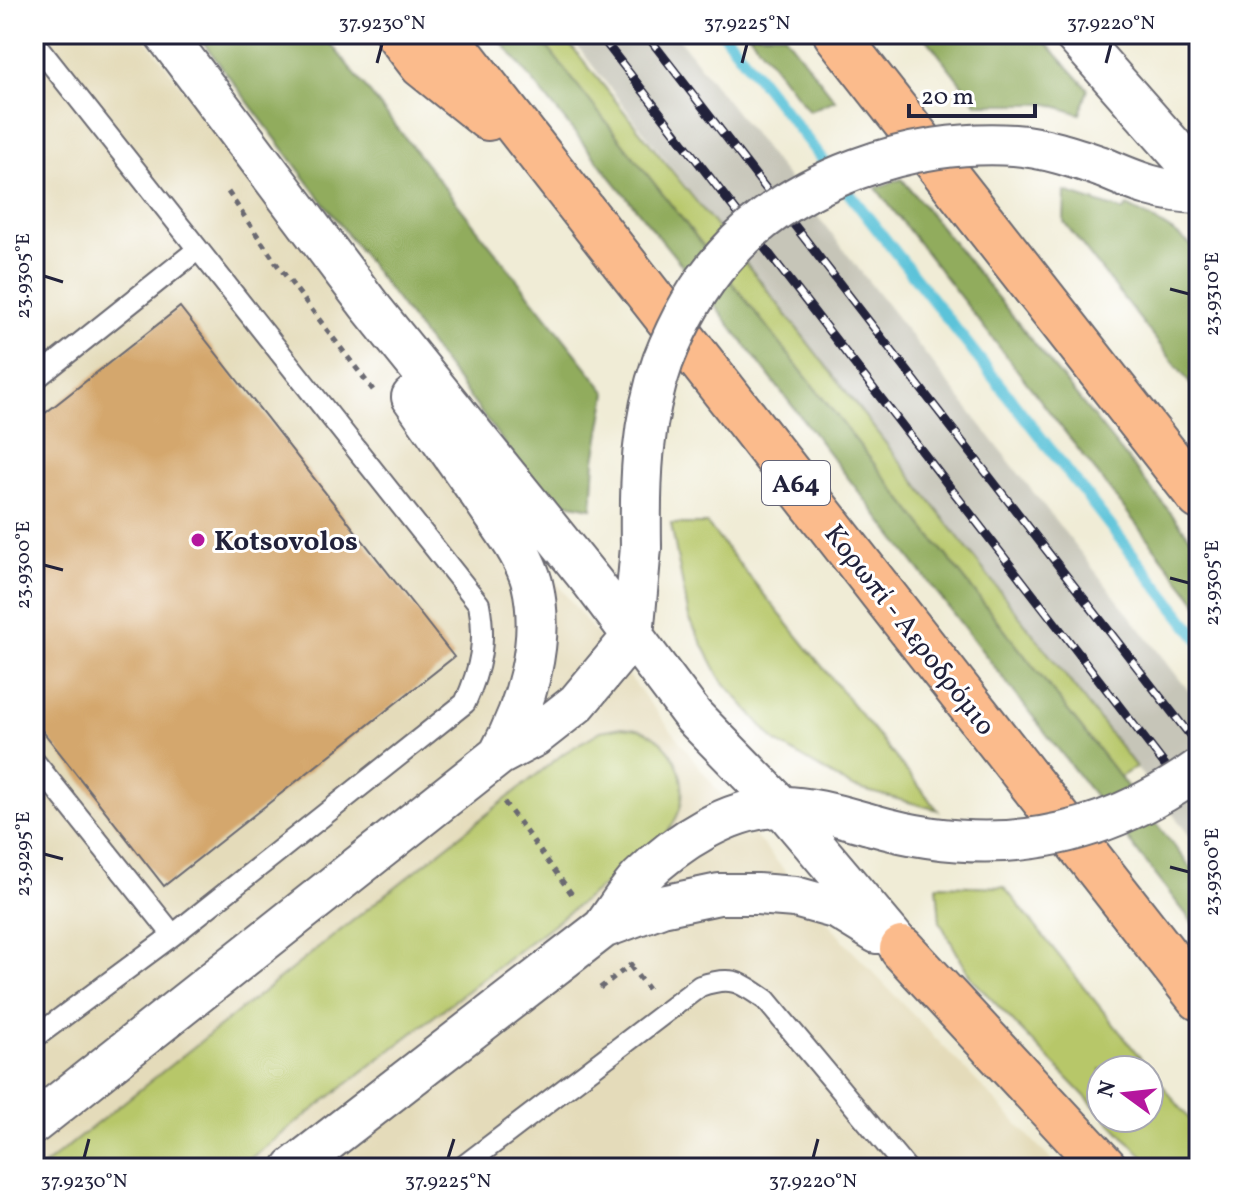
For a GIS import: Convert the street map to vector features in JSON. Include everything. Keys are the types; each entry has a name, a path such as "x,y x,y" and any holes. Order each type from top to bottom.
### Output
{"highway":[{"path":"398,34 422,65 546,164"},
{"name":"Κορωπί - Αεροδρόμιο","path":"445,34 1199,998"},
{"path":"836,34 1199,497"},
{"path":"902,949 1105,1168"}],"street":[{"path":"165,34 369,305 633,636 693,716 782,807 902,949"},
{"path":"1074,34 1199,176"},
{"path":"34,1123 499,755 535,736 577,703 633,636 641,547 643,441 663,361 701,287 723,257 746,234 772,214 827,182 856,169 918,150 1014,145 1064,153 1172,193 1199,193"},
{"path":"369,305 382,354 505,531 519,553 531,582 536,610 532,668 514,727 499,755"},
{"path":"293,1168 675,847 719,823 754,810 782,807 828,812 910,836 991,843 1037,839 1087,828 1127,812 1174,787 1199,769"},
{"path":"591,916 719,894 795,897 838,909 902,949"}],"lane":[{"path":"1192,34 1199,43"},
{"path":"34,42 479,604 484,632 478,676 465,703 173,935 34,1038"},
{"path":"34,380 197,250"},
{"path":"34,761 173,935"},
{"path":"461,1168 700,986 719,979 741,982 766,1000 906,1168"}],"path":[{"path":"226,190 276,263 378,397"},
{"path":"503,801 591,916"},
{"path":"592,993 641,957"}],"shaded area":[{"path":"34,34 142,34 539,560 722,796 846,944 1059,1168 34,1168"},
{"path":"568,34 675,34 1199,704 1199,848"}],"green space":[{"path":"197,34 323,34 607,393 595,460 592,508 546,499"},
{"path":"495,34 537,34 1199,878 1199,931 722,315"},
{"path":"537,34 562,34 761,282 1136,767 1120,777"},
{"path":"749,34 784,34 835,100 809,111"},
{"path":"923,34 1038,34 1088,89 1080,114 1049,104 977,104"},
{"path":"902,179 1199,548 1199,605 876,188"},
{"path":"1065,192 1123,211 1127,206 1164,226 1199,252 1199,395 1064,222"},
{"path":"671,524 707,524 938,810 852,787 776,742 720,678 689,618"},
{"path":"622,727 639,729 653,736 663,744 677,765 682,802 668,831 645,853 238,1168 41,1168 564,753 601,731"},
{"path":"937,885 1004,887 1137,1054 1085,1054 1085,1096 971,978 940,922"},
{"path":"1165,1088 1199,1131 1199,1168 1154,1168 1121,1134 1165,1134"}],"building":[{"name":"Kotsovolos","path":"180,307 454,657 164,886 34,720 34,422"}],"waterway":[{"path":"724,34 1199,639"}],"railway":[{"path":"599,34 1199,809"},
{"path":"646,34 1199,747"}],"place":[{"name":"Kotsovolos","path":"198,540"}]}
